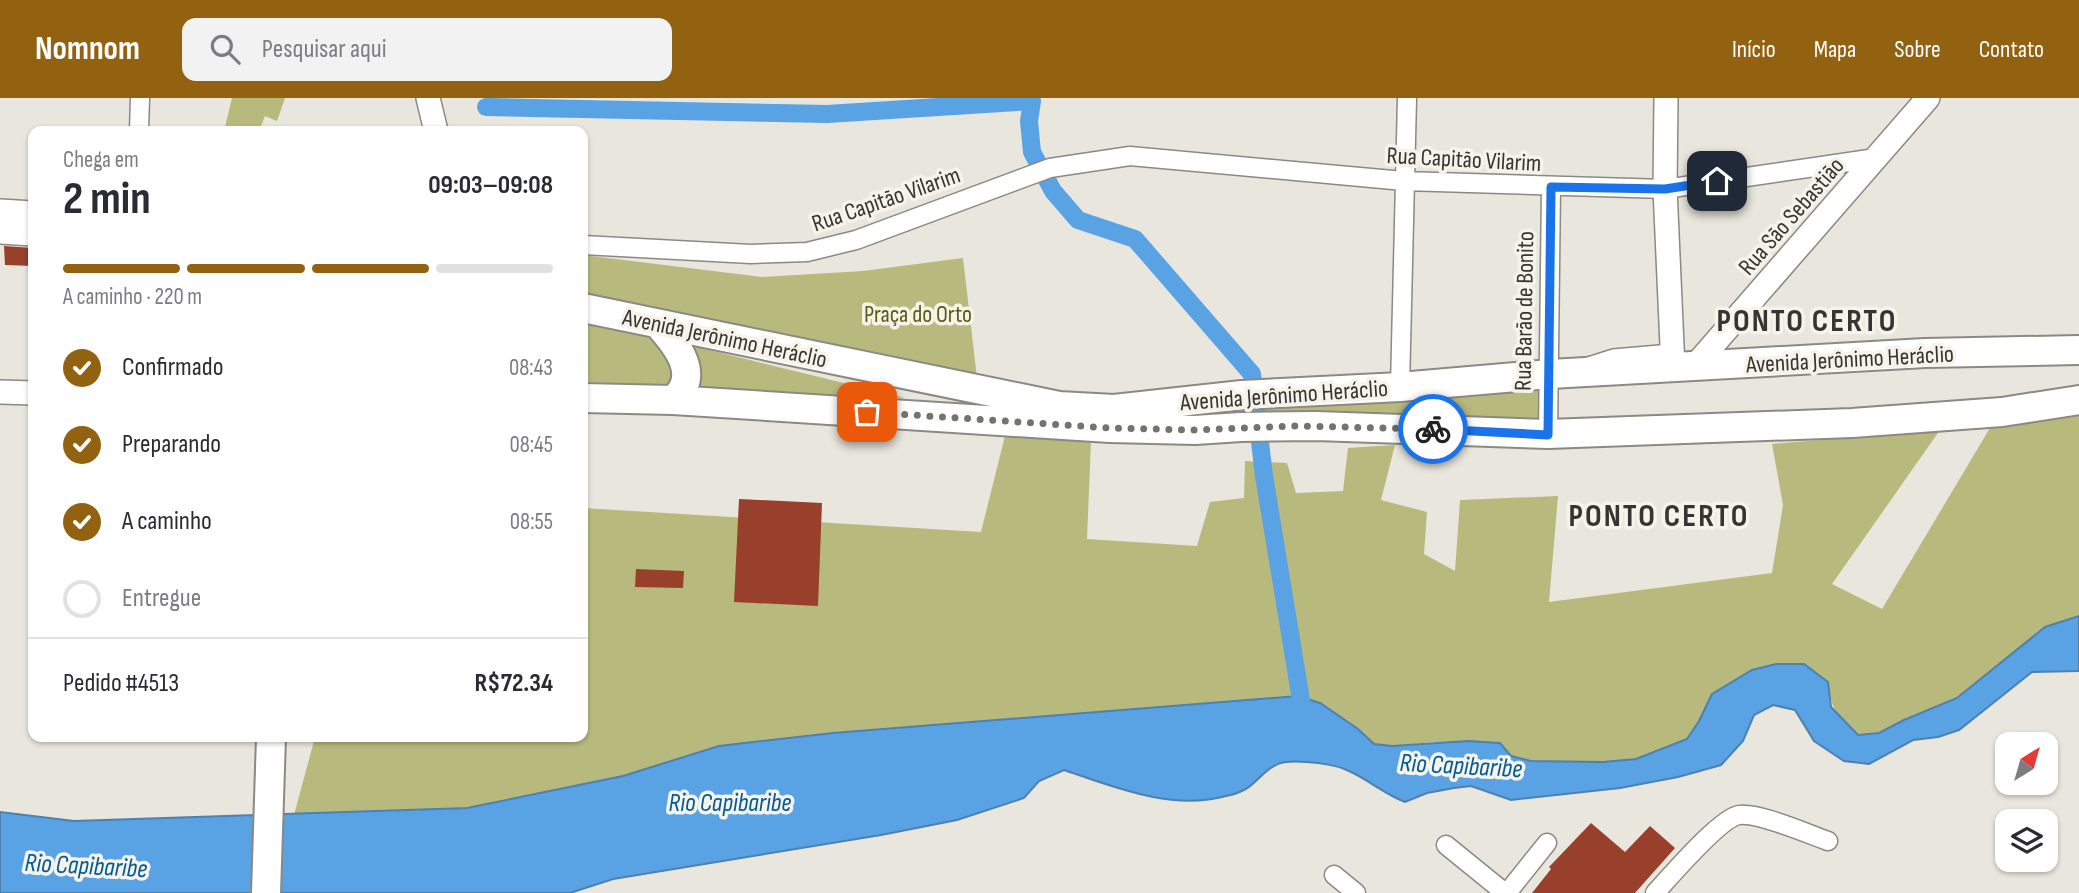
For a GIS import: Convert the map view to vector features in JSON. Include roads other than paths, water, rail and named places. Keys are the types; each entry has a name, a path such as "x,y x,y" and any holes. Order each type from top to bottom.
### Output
{"main road":[{"name":"Avenida Jerônimo Heráclio","path":"588,309 1059,407 1114,409 1242,394 1400,387 1679,361 2079,350"},
{"path":"658,324 670,337 685,362 686,384 680,395 673,400"},
{"name":"Avenida Jerônimo Heráclio","path":"588,398 673,400 1110,428 1195,430 1270,426 1432,429 1548,435 1852,423 2002,411 2079,400"},
{"path":"266,893 271,742"}],"street":[{"path":"139,126 140,98"},
{"path":"428,98 435,126"},
{"path":"1400,387 1407,98"},
{"path":"1665,98 1665,189 1679,361"},
{"name":"Rua São Sebastião","path":"1679,361 1876,158 1928,98"},
{"name":"Rua Capitão Vilarim","path":"588,245 751,254 807,251 856,240 1042,171 1130,156 1404,181 1665,189 1876,158"},
{"name":"Rua Barão de Bonito","path":"1548,435 1561,374 1551,187"},
{"path":"0,211 28,213"},
{"path":"0,232 28,234"},
{"path":"0,392 28,393"},
{"path":"1657,892 1719,826 1738,815 1755,816 1828,841"},
{"path":"1446,845 1506,893 1547,843"},
{"path":"1334,876 1356,893"}],"water":[{"name":"Rio Capibaribe","path":"2079,616 2079,671 2032,672 1959,730 1938,737 1913,740 1869,764 1844,761 1814,741 1795,710 1773,705 1754,715 1743,741 1721,765 1678,777 1620,788 1511,800 1471,786 1427,793 1405,802 1343,769 1309,762 1280,763 1246,789 1206,800 1185,801 1143,795 1064,770 1039,781 1024,798 957,820 613,879 570,893 0,893 0,812 74,821 467,808 623,776 719,746 833,733 1298,696 1320,703 1358,729 1374,744 1392,746 1468,741 1500,743 1511,756 1531,761 1603,762 1636,759 1687,739 1712,694 1752,670 1776,664 1804,664 1828,682 1831,707 1858,735 1879,733 1957,698 2045,627"}],"waterway":[{"path":"486,107 827,114 1032,101 1029,121 1032,152 1053,191 1078,220 1135,239 1252,374 1264,476 1304,718"}],"district":[{"name":"PONTO CERTO","path":"1807,320"},
{"name":"PONTO CERTO","path":"1659,515"}],"park label":[{"name":"Praça do Orto","path":"918,314"}]}
